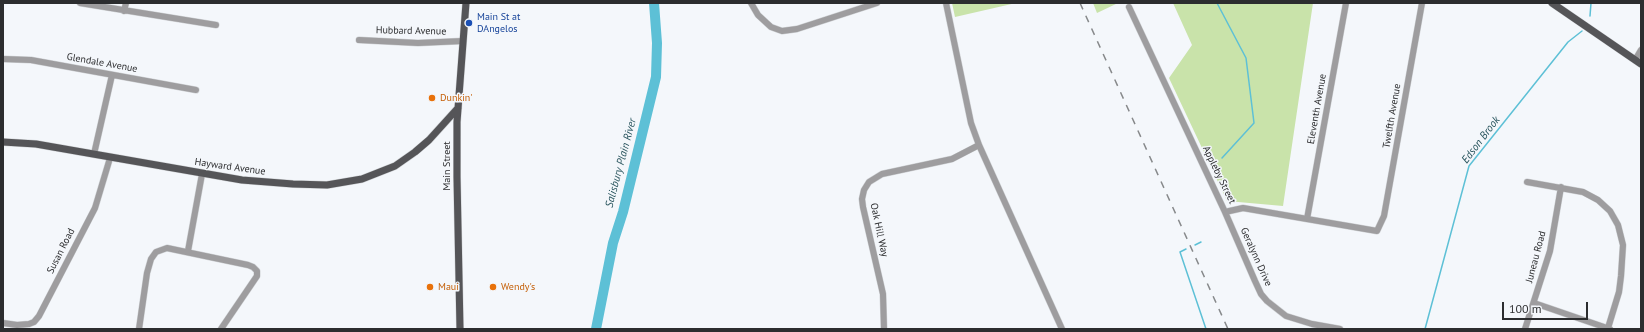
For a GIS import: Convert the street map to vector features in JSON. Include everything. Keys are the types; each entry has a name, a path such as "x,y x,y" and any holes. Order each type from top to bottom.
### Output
{"main road":[{"name":"Main Street","path":"460,329 457,177 458,108 466,3"},
{"path":"1552,3 1641,64"},
{"name":"Hayward Avenue","path":"3,142 36,144 242,180 313,185 344,183 373,176 395,166 415,152 458,108"},
{"path":"440,128 447,124 458,125"}],"street":[{"path":"80,3 216,24"},
{"path":"124,11 126,3"},
{"path":"751,3 758,15 771,27 782,31 797,29 877,3"},
{"path":"946,3 971,123 979,145 1062,329"},
{"name":"Eleventh Avenue","path":"1307,219 1346,3"},
{"name":"Twelfth Avenue","path":"1377,231 1384,216 1422,3"},
{"name":"Appleby Street","path":"1129,7 1225,212 1243,208 1377,231"},
{"name":"Hubbard Avenue","path":"359,40 418,43 463,41"},
{"path":"1635,60 1641,50"},
{"name":"Glendale Avenue","path":"3,59 31,60 196,90"},
{"path":"94,154 112,75"},
{"name":"Oak Hill Way","path":"884,329 883,294 863,207 862,199 864,190 869,182 882,174 952,159 979,145"},
{"name":"Susan Road","path":"3,323 29,324 34,322 39,316 95,208 110,158"},
{"path":"188,251 202,174"},
{"path":"1527,182 1583,192 1598,200 1610,211 1618,224 1621,235 1622,262 1619,292 1609,329 1534,304"},
{"name":"Juneau Road","path":"1525,329 1550,251 1561,188"},
{"name":"Geralynn Drive","path":"1225,212 1261,294 1267,301 1276,310 1286,316 1312,324 1340,329"},
{"path":"138,329 147,273 153,255 161,248 188,251 248,265 257,271 257,276 221,329"}],"green space":[{"path":"952,3 1016,3 955,17"},
{"path":"1093,3 1118,3 1097,13"},
{"path":"1173,3 1313,3 1283,206 1227,201 1169,78 1192,45"}],"waterway":[{"name":"Salisbury Plain River","path":"596,329 613,243 623,212 656,77 657,43 654,3"},
{"path":"1217,3 1246,58 1254,123 1222,158"},
{"name":"Edson Brook","path":"1590,16 1591,3"},
{"name":"Edson Brook","path":"1425,329 1469,166 1568,42 1582,31"},
{"path":"1195,245 1201,242"},
{"path":"1186,249 1180,252 1206,329"}],"railway":[{"path":"1080,3 1228,329"}],"place":[{"name":"Main St at DAngelos","path":"469,23"},
{"name":"Dunkin'","path":"432,98"},
{"name":"Maui","path":"430,287"},
{"name":"Wendy's","path":"493,287"}]}
